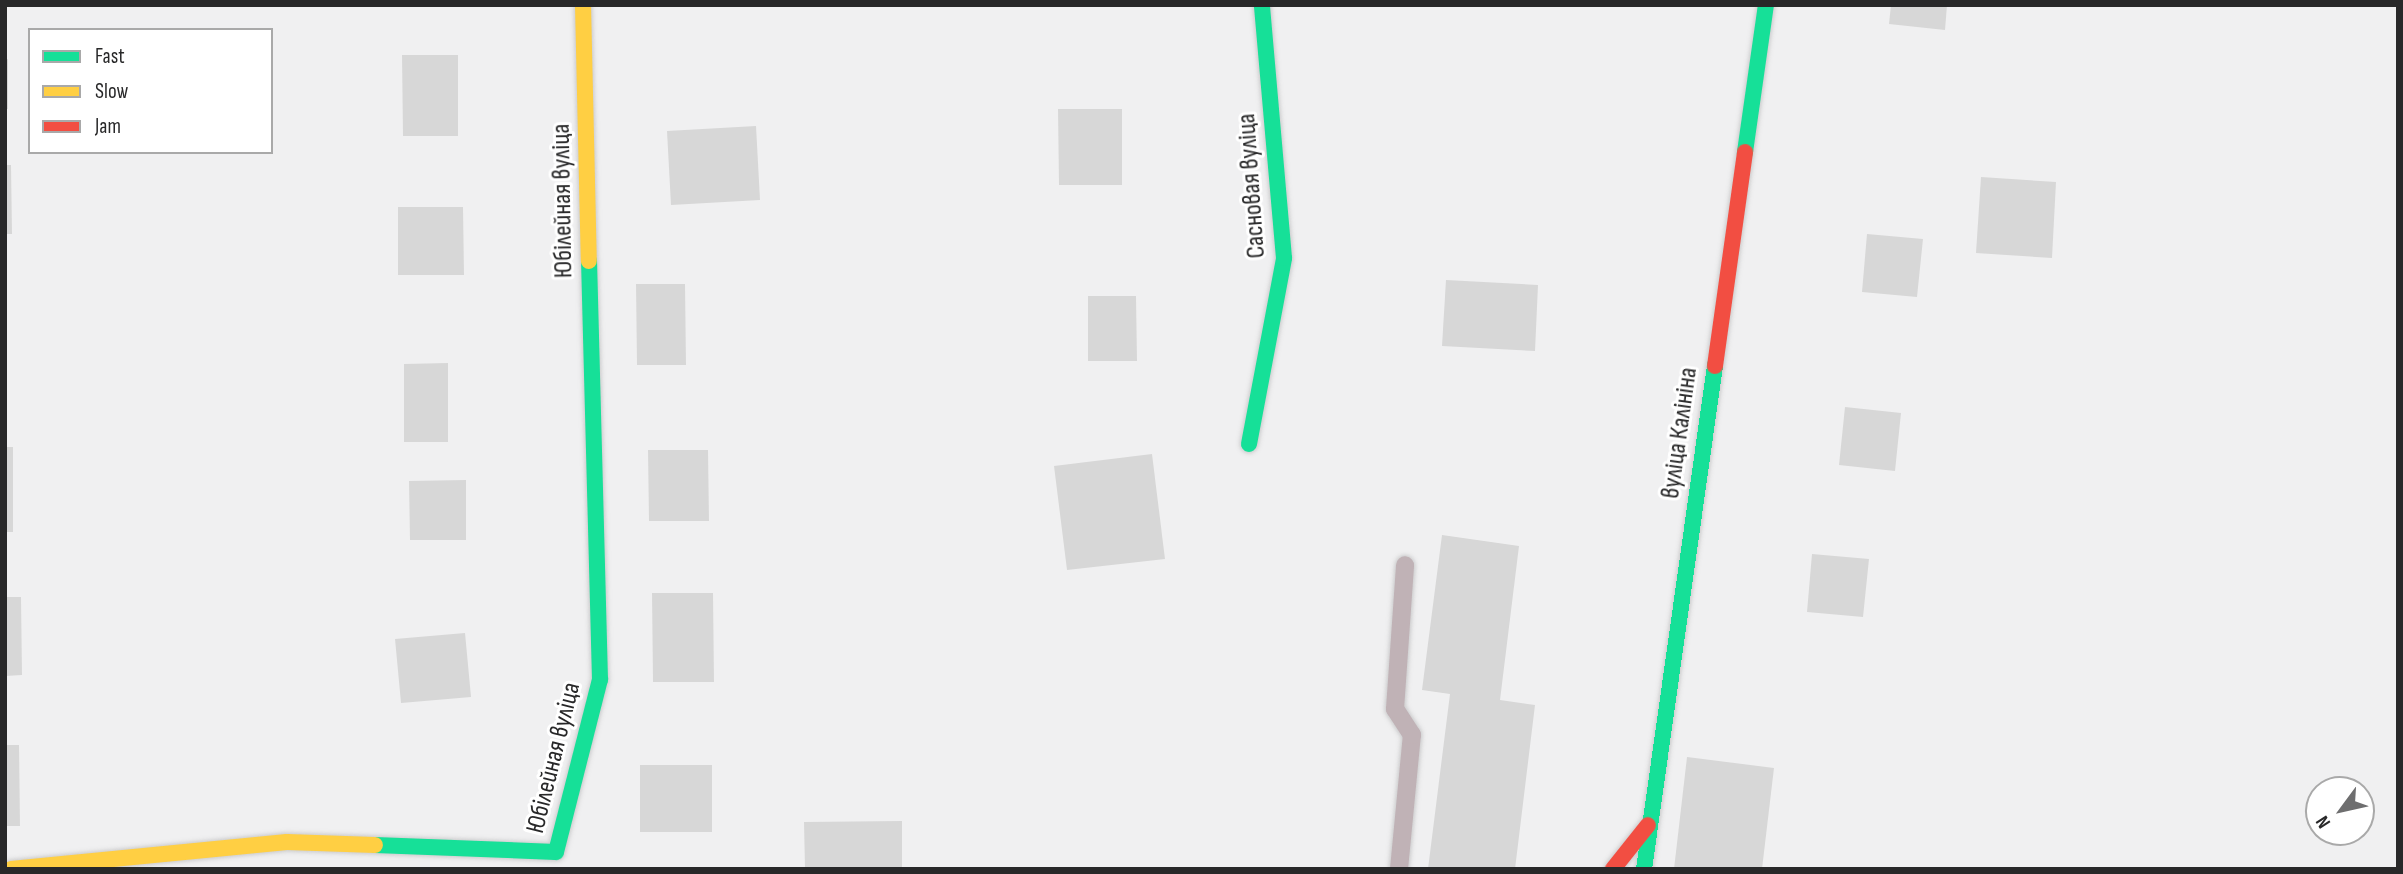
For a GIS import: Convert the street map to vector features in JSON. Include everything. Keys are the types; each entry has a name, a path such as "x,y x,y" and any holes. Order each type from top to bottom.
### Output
{"street":[{"name":"Юбілейная вуліца","path":"11,869 287,842 556,852 600,680 583,5"},
{"name":"Сасновая вуліца","path":"1249,444 1284,258 1262,5"},
{"name":"вуліца Калініна","path":"1644,869 1648,825 1766,5"},
{"path":"1613,869 1648,825"}],"lane":[{"path":"1399,869 1412,735 1395,709 1405,565"}],"building":[{"path":"1891,5 1947,5 1945,30 1889,24"},
{"path":"402,55 458,55 458,136 403,136"},
{"path":"8,59 8,109 5,109 5,60"},
{"path":"1058,109 1122,109 1122,185 1059,185"},
{"path":"756,126 760,200 671,205 667,131"},
{"path":"5,165 11,165 12,234 5,234"},
{"path":"1981,177 2056,182 2052,258 1976,253"},
{"path":"398,207 463,207 464,275 398,275"},
{"path":"1867,234 1923,239 1917,297 1862,292"},
{"path":"1446,280 1538,285 1535,351 1442,346"},
{"path":"636,284 685,284 686,365 637,365"},
{"path":"1088,296 1136,296 1137,361 1088,361"},
{"path":"448,363 448,442 404,442 404,364"},
{"path":"1845,407 1901,413 1895,471 1839,465"},
{"path":"5,447 13,447 13,532 5,532"},
{"path":"648,450 708,450 709,521 649,521"},
{"path":"1152,454 1165,559 1067,570 1054,466"},
{"path":"466,480 466,540 410,540 409,481"},
{"path":"1442,535 1519,546 1500,700 1535,705 1515,869 1428,869 1450,694 1422,690"},
{"path":"1812,554 1869,559 1863,617 1807,612"},
{"path":"652,593 713,593 714,682 653,682"},
{"path":"5,597 21,597 22,675 5,676"},
{"path":"465,633 471,697 401,703 395,639"},
{"path":"5,745 19,745 20,826 5,826"},
{"path":"1687,757 1774,768 1762,869 1674,869"},
{"path":"640,765 712,765 712,832 640,832"},
{"path":"902,821 902,869 805,869 804,822"}],"traffic: fast":[{"path":"1249,444 1284,258 1262,5"},
{"path":"1745,152 1766,5"},
{"path":"375,845 556,852 600,680 589,261"},
{"path":"1644,869 1715,366"}],"traffic: slow":[{"path":"583,5 589,261"},
{"path":"11,869 287,842 375,845"}],"traffic: jam":[{"path":"1715,366 1745,152"},
{"path":"1613,869 1648,825"}]}
